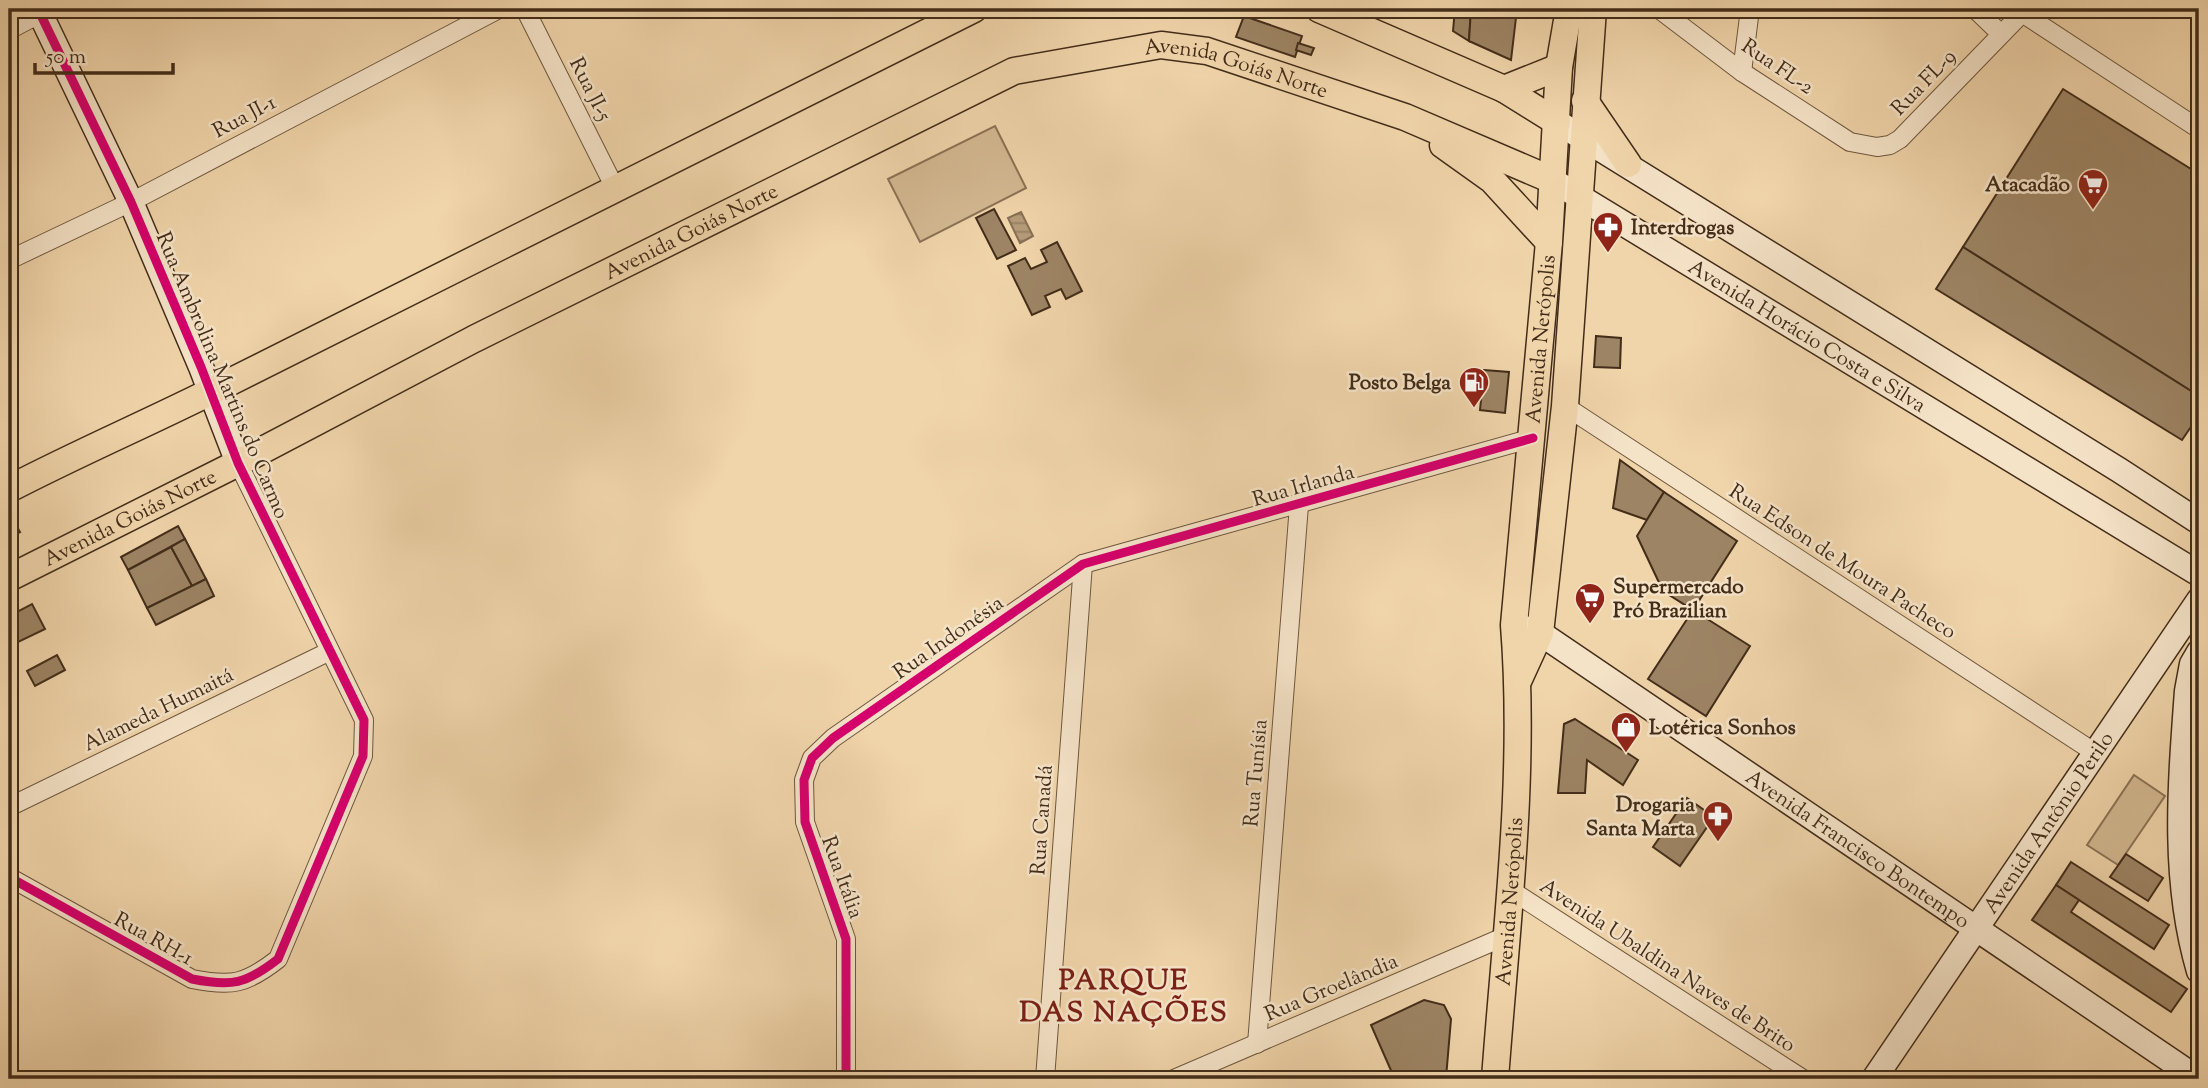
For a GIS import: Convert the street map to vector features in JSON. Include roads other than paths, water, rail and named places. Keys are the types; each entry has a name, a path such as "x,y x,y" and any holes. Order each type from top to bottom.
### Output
{"main road":[{"path":"9,489 210,391 434,276 616,190 974,9"},
{"path":"1319,9 1504,89 1557,122"},
{"name":"Avenida Nerópolis","path":"1495,1079 1509,889 1517,824 1518,680 1514,625 1549,242 1559,67 1569,9"},
{"name":"Avenida Nerópolis","path":"1518,680 1540,633 1565,407 1593,9"},
{"name":"Avenida Goiás Norte","path":"9,578 474,339 1014,71 1113,51 1161,45 1207,51 1405,117"},
{"path":"1504,89 1559,67"},
{"path":"1585,101 1628,164"},
{"path":"1405,117 1492,180 1549,242"},
{"name":"Avenida Horácio Costa e Silva","path":"1405,117 1552,180"}],"street":[{"name":"Rua JI-1","path":"9,260 131,201 499,9"},
{"name":"Rua JI-5","path":"525,9 616,190"},
{"name":"Rua FL-2","path":"1659,9 1742,72 1850,142 1877,147"},
{"path":"1742,72 1750,9"},
{"path":"1975,9 2001,34"},
{"name":"Rua Ambrolina Martins do Carmo","path":"42,10 131,201 237,463 328,652 364,720 363,756"},
{"path":"9,30 42,10"},
{"path":"2024,11 2199,129"},
{"name":"Rua FL-9","path":"1877,147 1890,145 1900,139 2024,11"},
{"path":"1557,122 2119,470 2199,523"},
{"name":"Avenida Horácio Costa e Silva","path":"1552,180 2199,574"},
{"name":"Rua Edson de Moura Pacheco","path":"1565,407 2096,754"},
{"name":"Rua Irlanda","path":"1083,564 1533,438"},
{"name":"Rua Tunísia","path":"1256,1044 1299,505"},
{"name":"Rua Indonésia","path":"833,738 1083,564"},
{"name":"Rua Canadá","path":"1045,1079 1083,564"},
{"name":"Avenida Antônio Perilo","path":"1874,1079 2199,600"},
{"name":"Avenida Francisco Bontempo","path":"1514,625 1540,633 1975,931 2198,1079"},
{"name":"Alameda Humaitá","path":"9,807 328,652"},
{"path":"2164,654 2196,658 2187,691 2181,764 2179,864 2188,935 2199,971"},
{"name":"Rua Itália","path":"833,738 812,758 804,780 805,822 846,939 846,1079"},
{"name":"Rua RH-1","path":"9,877 192,979 222,985 253,979 278,958 363,756"},
{"name":"Avenida Ubaldina Naves de Brito","path":"1509,889 1803,1079"},
{"name":"Rua Groelândia","path":"1174,1079 1506,936"}],"place":[{"name":"Atacadão","path":"2093,211"},
{"name":"Interdrogas","path":"1608,254"},
{"name":"Posto Belga","path":"1474,409"},
{"name":"Supermercado Pró Brazilian","path":"1590,625"},
{"name":"Lotérica Sonhos","path":"1626,754"},
{"name":"Drogaria Santa Marta","path":"1718,843"}],"district":[{"name":"PARQUE DAS NAÇÕES","path":"1124,995"}]}
